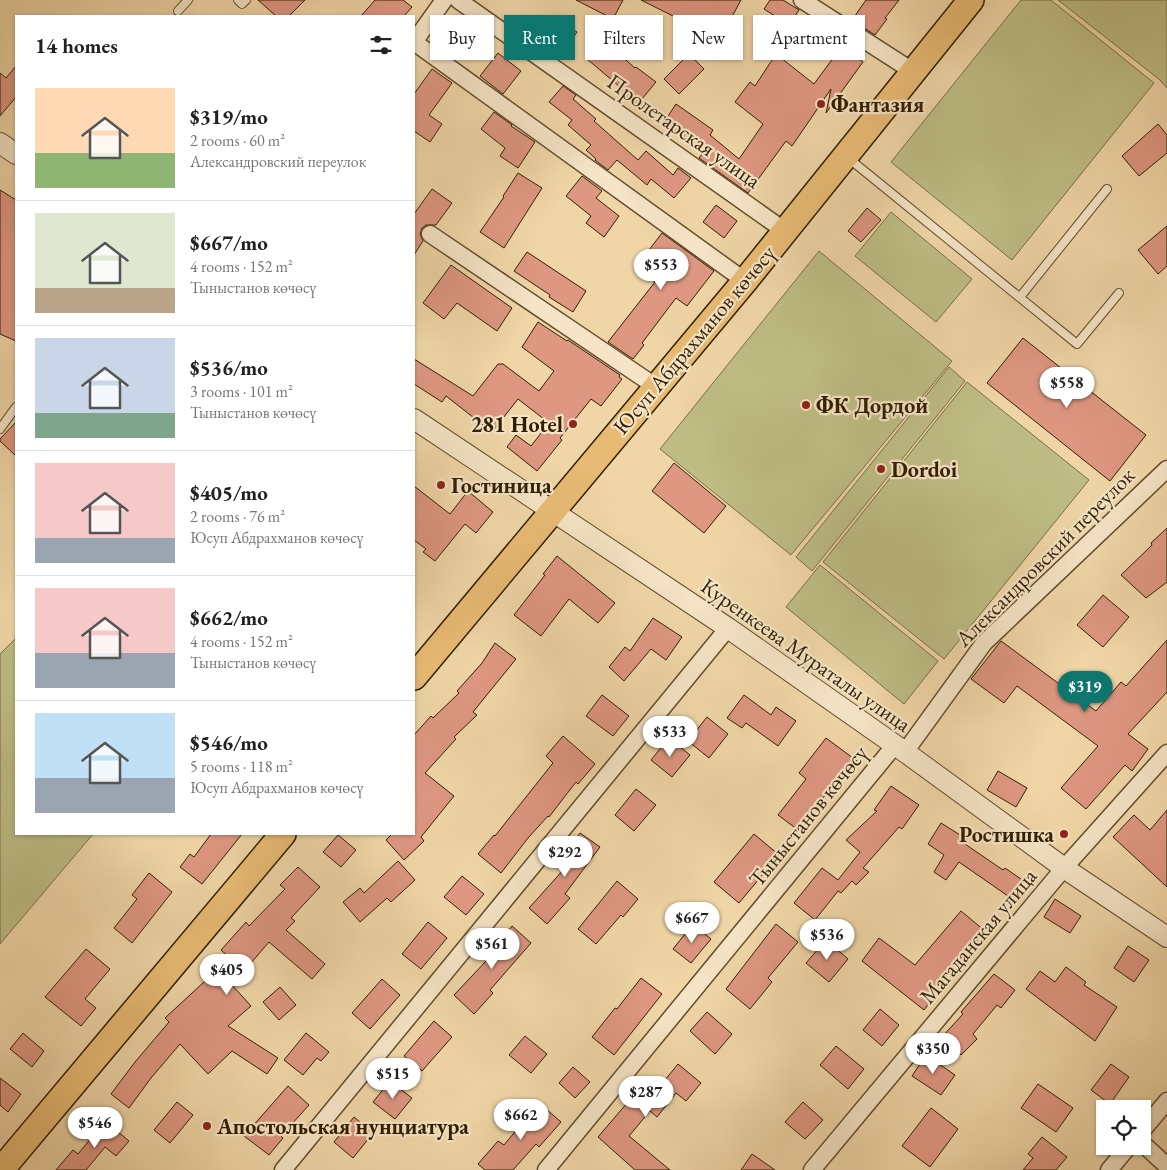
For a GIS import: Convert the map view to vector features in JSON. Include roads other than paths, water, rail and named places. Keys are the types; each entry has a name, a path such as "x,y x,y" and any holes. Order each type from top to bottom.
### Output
{"main road":[{"name":"Юсуп Абдрахманов көчөсү","path":"415,676 745,280 970,0"},
{"path":"1,1170 282,835"}],"street":[{"path":"415,41 444,0"},
{"name":"Пролетарская улица","path":"458,0 785,231"},
{"path":"802,0 914,72"},
{"path":"415,43 745,280"},
{"path":"0,143 15,153"},
{"path":"430,234 655,386"},
{"name":"Куренкеева Мураталы улица","path":"415,420 728,628 900,749 1064,868 1167,937"},
{"name":"Александровский переулок","path":"900,749 984,643 1167,469"},
{"path":"283,1170 728,628"},
{"name":"Тыныстанов көчөсү","path":"546,1170 900,749"},
{"path":"1064,868 1167,753"},
{"name":"Магаданская улица","path":"812,1170 1064,868"},
{"path":"1151,1120 1167,1101"},
{"path":"1151,1151 1167,1166"},
{"path":"1109,1170 1122,1155"}],"lane":[{"path":"178,11 188,0"},
{"path":"238,0 242,4 246,0"},
{"path":"846,156 1077,344 1119,293"},
{"path":"1020,297 1107,189"},
{"path":"0,429 15,408"}],"place":[{"name":"Фантазия","path":"821,104"},
{"name":"ФК Дордой","path":"806,405"},
{"name":"281 Hotel","path":"573,424"},
{"name":"Dordoi","path":"881,469"},
{"name":"Гостиница","path":"441,485"},
{"name":"Ростишка","path":"1064,834"},
{"name":"Апостольская нунциатура","path":"207,1126"}]}
